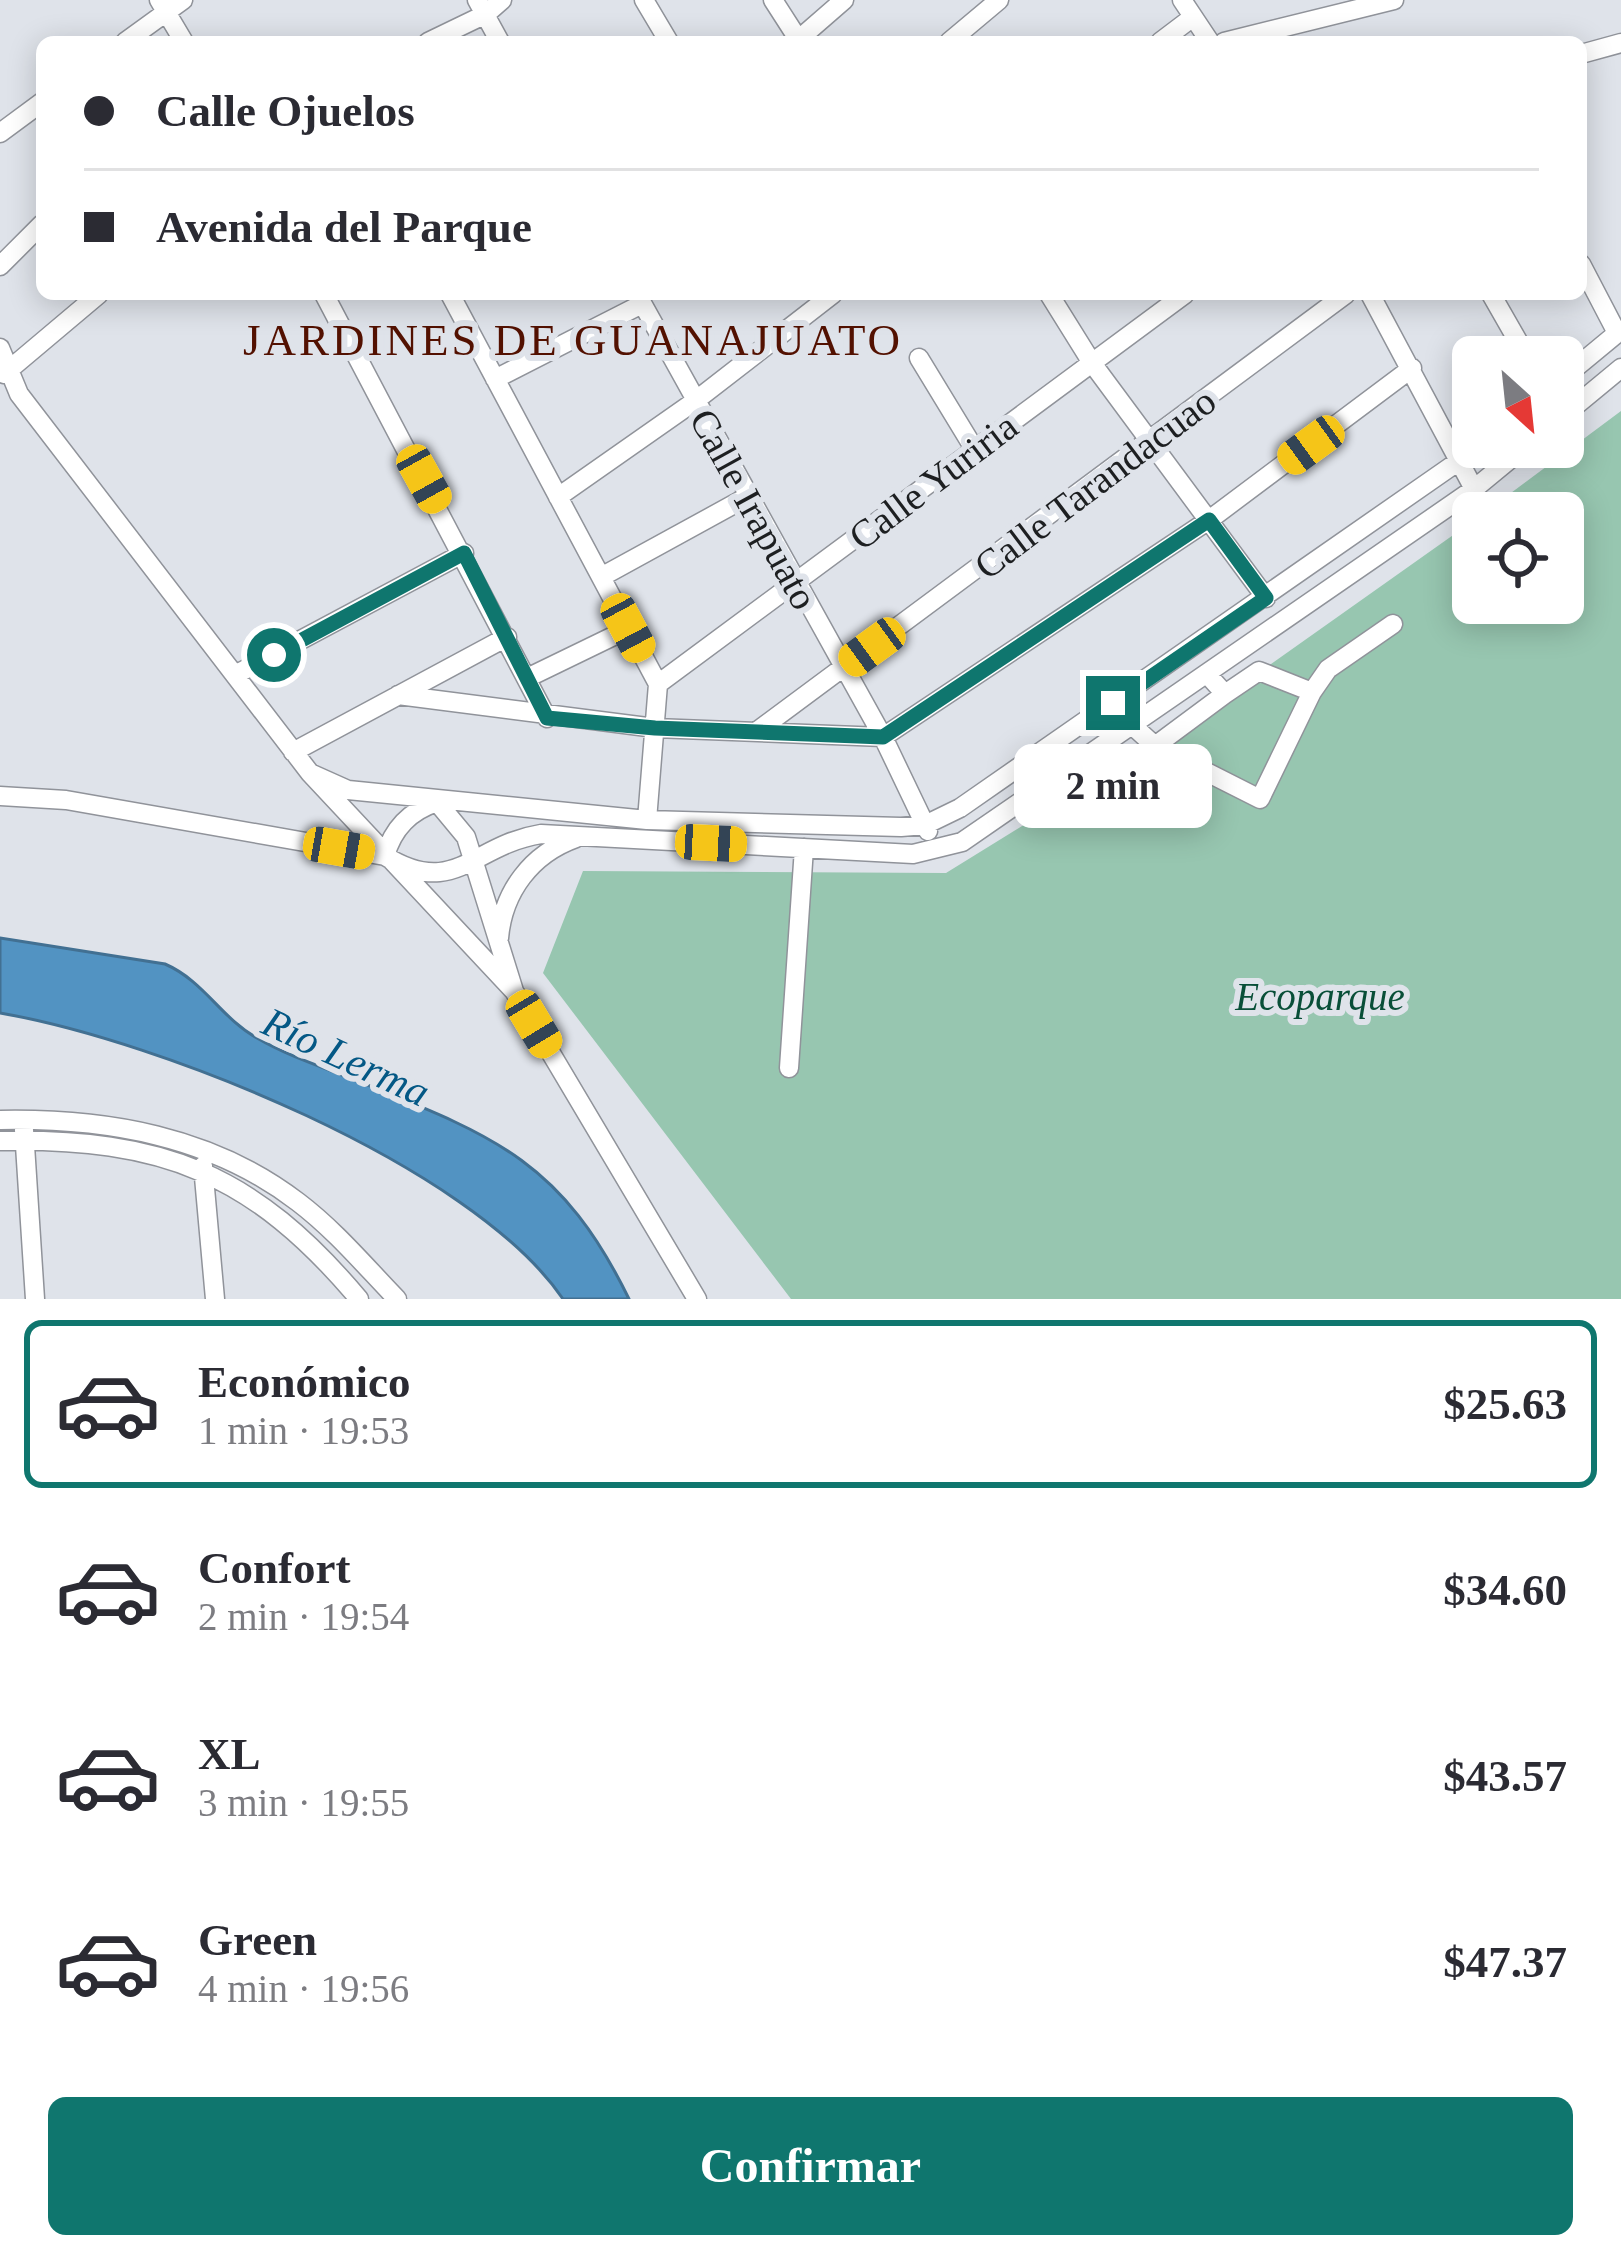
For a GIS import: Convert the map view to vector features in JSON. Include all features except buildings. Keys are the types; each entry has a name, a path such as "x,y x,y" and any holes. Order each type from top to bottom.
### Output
{"street":[{"path":"437,36 481,7 502,0"},
{"path":"644,0 665,36"},
{"path":"773,0 796,36"},
{"path":"804,36 844,0"},
{"path":"956,36 999,0"},
{"path":"1248,36 1394,0"},
{"path":"132,36 169,4 182,36"},
{"path":"481,7 497,36"},
{"path":"1165,36 1187,8 1206,36"},
{"path":"1587,52 1621,43"},
{"path":"0,133 36,106"},
{"path":"0,266 36,230"},
{"path":"1584,361 1619,332 1587,276"},
{"path":"4,377 92,300"},
{"path":"327,300 547,718"},
{"path":"453,300 658,684 647,820"},
{"path":"495,379 638,300"},
{"name":"Calle Irapuato","path":"641,300 841,670 883,737 939,851"},
{"path":"558,497 695,401 825,300"},
{"path":"1053,300 1091,363 1266,598"},
{"name":"Calle Yuriria","path":"658,684 1177,300"},
{"name":"Calle Tarandacuao","path":"756,732 1153,442 1338,300"},
{"path":"1373,300 1452,446"},
{"path":"1494,300 1515,336"},
{"path":"0,348 4,377 293,752 514,991"},
{"path":"920,358 975,450"},
{"path":"398,695 547,718 655,728 883,737 1209,520 1412,368"},
{"path":"1584,399 1621,368"},
{"path":"310,773 348,790 437,802 647,820 925,826 960,808 1452,468"},
{"path":"1463,468 1474,489"},
{"path":"0,796 66,800 385,856 412,873 428,875 460,868 530,836 913,854 939,851 962,842 1500,468"},
{"path":"601,577 747,497"},
{"path":"236,675 464,553"},
{"path":"1132,725 1155,746 1260,799 1328,669 1393,624"},
{"path":"527,678 628,628"},
{"path":"293,752 506,637"},
{"path":"1155,746 1259,671 1312,692"},
{"path":"1207,674 1225,694"},
{"path":"385,856 399,826 437,802"},
{"path":"437,802 460,827 514,991 698,1299"},
{"path":"498,949 503,912 520,878 548,852 582,836"},
{"path":"789,1068 804,848"},
{"path":"0,1120 117,1125 163,1135 254,1173 297,1201 397,1299"},
{"path":"23,1120 35,1299"},
{"path":"0,1141 118,1145 164,1156 250,1195 288,1222 359,1299"},
{"path":"201,1151 215,1299"}],"green space":[{"name":"Ecoparque","path":"1621,411 1621,1299 791,1299 543,973 583,871 946,873 1182,727 1452,536 1452,624 1584,624 1584,492 1512,492 1544,468 1584,468 1584,439"}],"water":[{"path":"0,938 165,964 191,980 244,1030 268,1044 481,1135 547,1181 576,1212 629,1299 563,1299 519,1249 458,1201 386,1156 306,1116 142,1050 0,1013"}],"district":[{"name":"JARDINES DE GUANAJUATO","path":"573,340"}],"route":[{"path":"274,655 464,553 547,718 655,728 883,737 1209,520 1266,598 1113,703"}],"water label":[{"name":"Río Lerma","path":"346,1057"}]}
